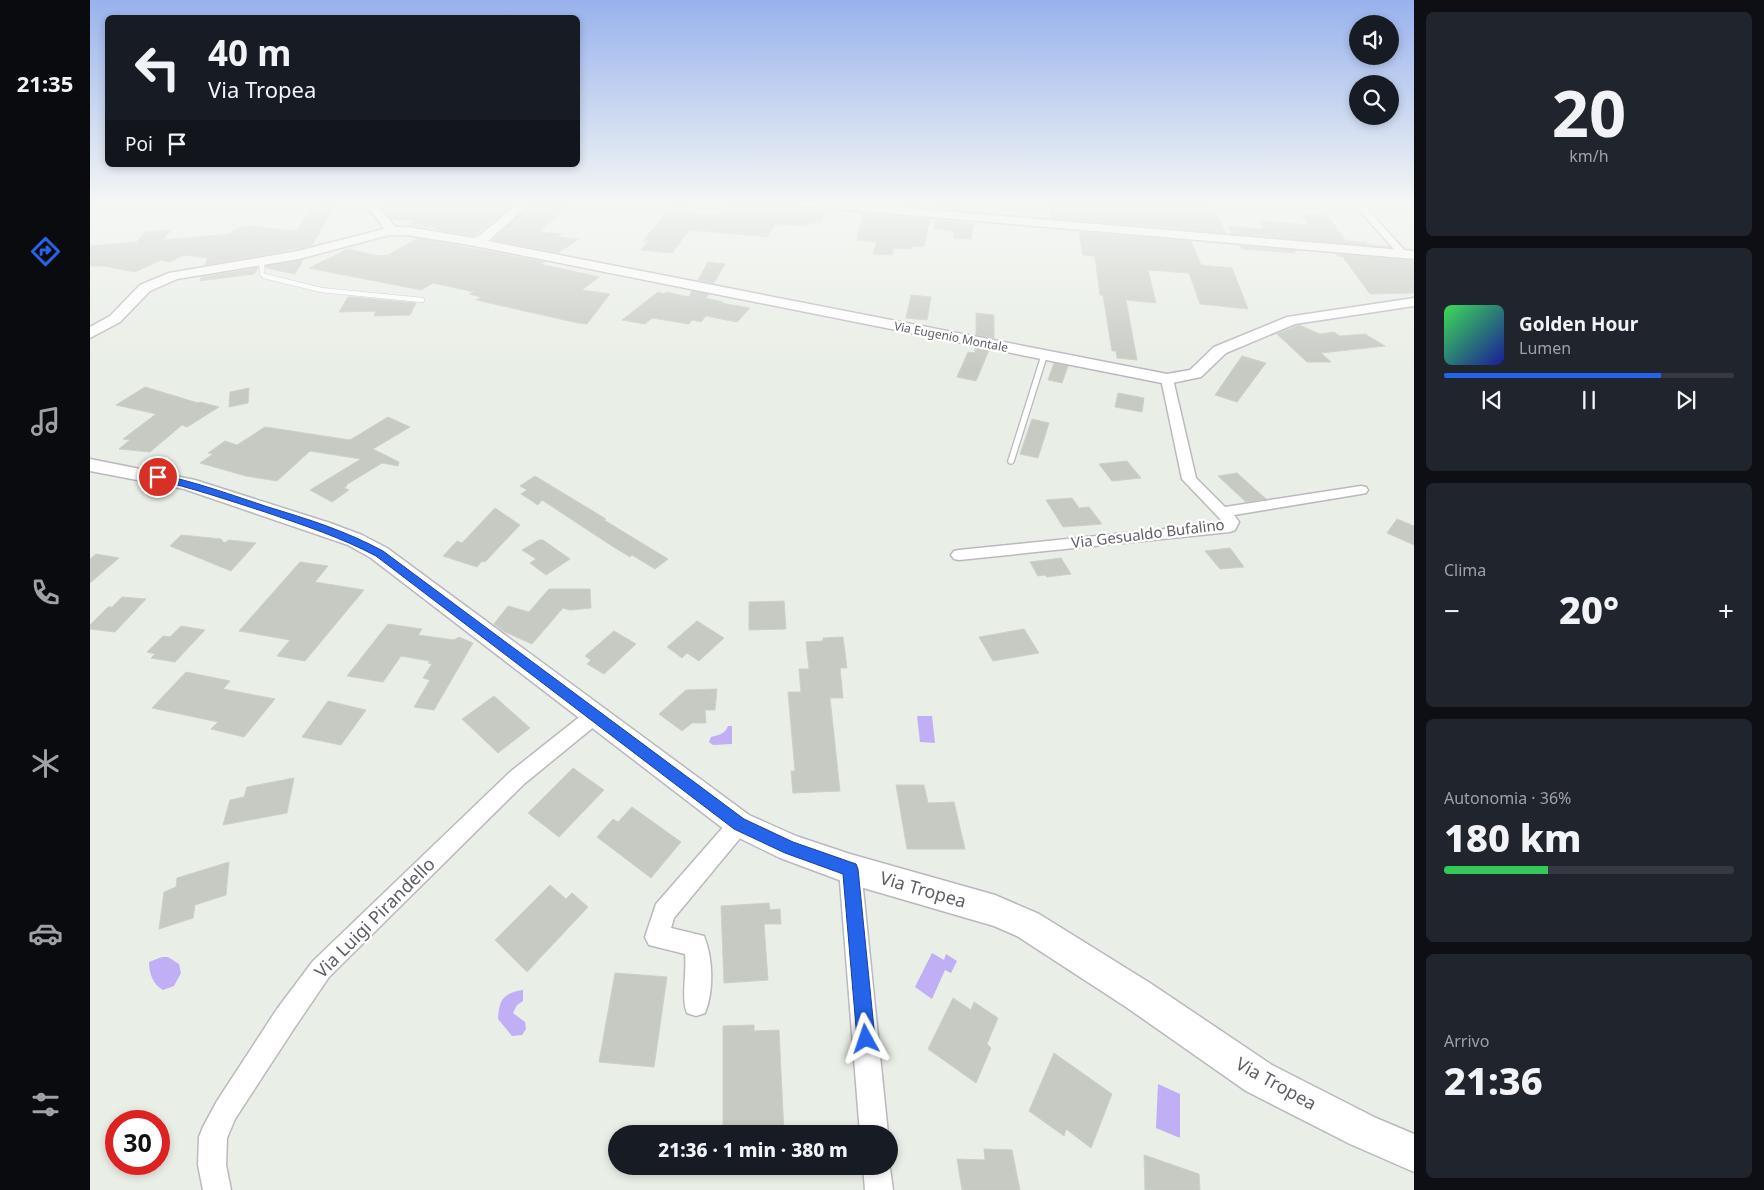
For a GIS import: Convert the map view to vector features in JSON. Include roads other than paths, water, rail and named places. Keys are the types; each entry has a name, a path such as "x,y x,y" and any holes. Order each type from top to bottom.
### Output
{"street":[{"name":"Via Eugenio Montale","path":"90,333 115,319 145,288 162,280 189,273 284,258"},
{"name":"Via Eugenio Montale","path":"553,258 1167,379 1195,374 1220,350 1292,320 1414,302"},
{"name":"Via Gesualdo Bufalino","path":"959,554 1230,527 1232,522 1189,479 1167,379"},
{"name":"Via Tropea","path":"90,465 188,484 355,540 379,553 739,824 790,848 850,869 995,911 1028,925 1138,995 1259,1078 1363,1131 1414,1153"},
{"path":"1223,512 1361,490"},
{"name":"Via Luigi Pirandello","path":"217,1190 212,1165 213,1137 226,1110 286,1018 321,969 517,778 594,716"},
{"path":"696,1004 699,970 696,944 657,937 664,912 739,824"},
{"path":"850,869 873,1125"},
{"path":"878,1175 879,1190"}],"lane":[{"path":"258,262 262,266 262,274 264,276 321,290 422,300"},
{"path":"1011,461 1044,356"}]}
